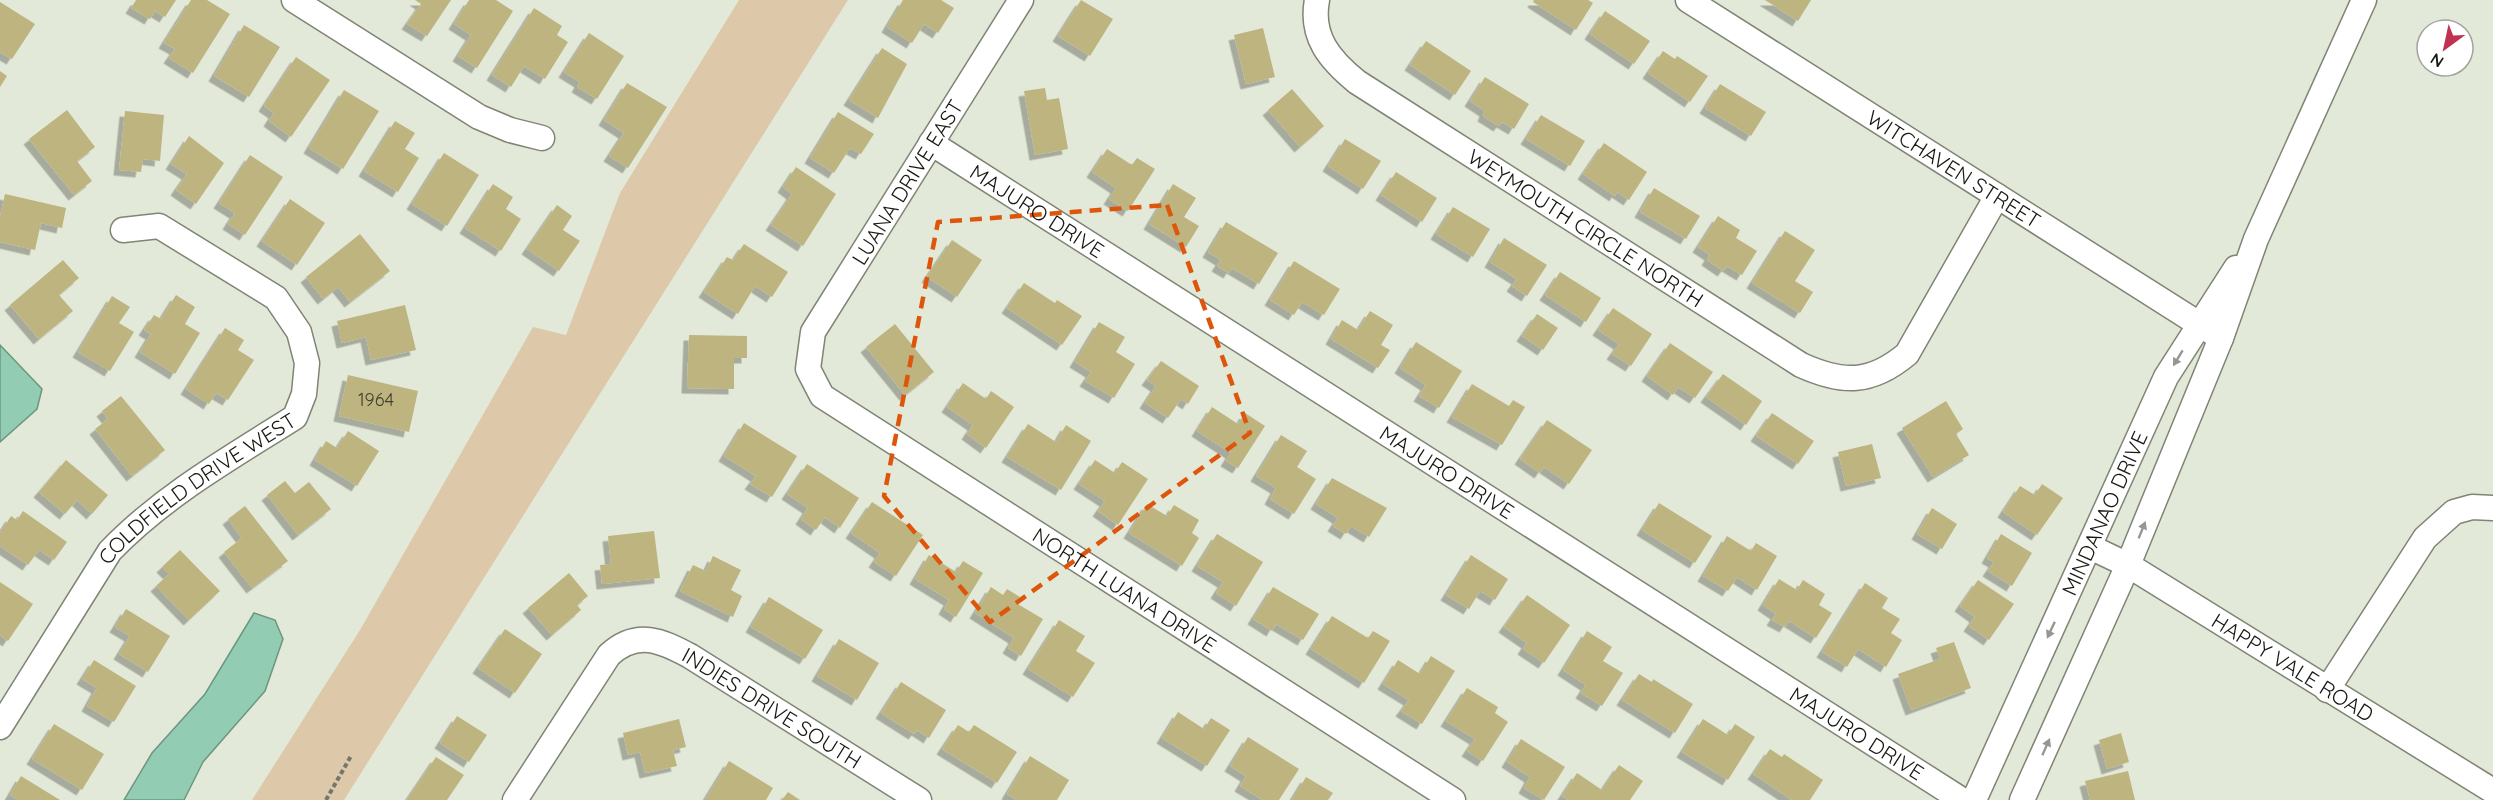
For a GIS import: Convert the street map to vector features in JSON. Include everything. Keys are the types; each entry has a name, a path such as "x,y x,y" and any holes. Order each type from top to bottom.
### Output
{"street":[{"path":"294,0 479,117 510,130 542,138"},
{"name":"LUANA DRIVE EAST","path":"808,369 813,332 1021,0"},
{"name":"WEYMOUTH CIRCLE NORTH","path":"1317,0 1316,25 1321,42 1335,64 1448,142 1801,365 1820,374 1844,379 1865,378 1889,369 1907,354 1997,196"},
{"name":"WITCHAVEN STREET","path":"1688,0 2221,338"},
{"name":"MINDANAO DRIVE","path":"2022,800 2128,565 2221,338 2256,239 2364,0"},
{"name":"MAJURO DRIVE","path":"931,143 1962,800"},
{"name":"COLDFIELD DRIVE WEST","path":"4,714 110,551 130,530 165,502 295,417 304,394 307,363 299,332 276,298 159,226 123,230"},
{"name":"MINDANAO DRIVE","path":"1974,800 2166,377 2198,324 2256,239"},
{"name":"NORTH LUANA DRIVE","path":"808,369 822,396 844,413 1453,800"},
{"path":"2327,690 2425,538 2454,512 2482,507"},
{"name":"HAPPY VALE ROAD","path":"2090,547 2128,565 2493,791"},
{"name":"INDIES DRIVE SOUTH","path":"515,800 588,684 618,647 639,640 661,640 690,656 919,800"}],"path":[{"path":"326,800 351,756"}],"highlighted area":[{"path":"1167,205 1250,433 990,622 884,496 938,222"}],"shaded area":[{"path":"739,0 848,0 344,800 252,800 360,630 533,327 566,335 620,193"},
{"path":"0,345 42,389 37,409 0,442"},
{"path":"254,613 275,620 283,639 265,691 203,762 184,800 124,800 152,753 205,694"}],"building":[{"path":"136,0 176,0 165,17 155,11 150,19 131,8"},
{"path":"191,0 207,0 230,14 193,73 169,58 175,49 164,43"},
{"path":"415,0 451,0 427,36 407,24 421,4"},
{"path":"469,0 496,0 513,11 477,68 458,56 471,35 454,24"},
{"path":"903,0 941,0 954,8 938,33 924,24 912,43 887,27"},
{"path":"1081,0 1113,19 1090,56 1058,36"},
{"path":"1534,0 1588,0 1593,3 1576,30 1533,2"},
{"path":"1765,0 1811,0 1798,21"},
{"path":"0,2 35,24 12,59 0,52"},
{"path":"534,8 562,26 557,35 568,42 545,79 524,66 511,87 492,75"},
{"path":"1605,11 1650,41 1634,64 1590,34"},
{"path":"244,25 280,47 249,97 214,76"},
{"path":"1263,28 1275,77 1246,84 1234,35"},
{"path":"589,33 624,56 597,99 577,87 580,82 564,72"},
{"path":"1426,41 1471,71 1455,95 1410,65"},
{"path":"882,48 907,64 878,118 849,100"},
{"path":"1663,51 1675,59 1677,56 1708,76 1690,102 1648,73"},
{"path":"296,57 330,80 291,137 269,121 274,113 264,106"},
{"path":"0,71 7,76 0,87"},
{"path":"1485,77 1529,104 1514,129 1502,122 1499,126 1483,116 1485,111 1470,101"},
{"path":"627,83 667,107 628,168 609,156 624,133 604,120"},
{"path":"1720,84 1766,112 1751,136 1705,108"},
{"path":"1045,88 1047,100 1059,98 1068,149 1035,155 1024,91"},
{"path":"1292,89 1324,126 1300,147 1268,110"},
{"path":"344,90 379,111 343,169 309,148"},
{"path":"67,110 95,147 77,161 92,181 74,195 29,139"},
{"path":"125,111 164,115 160,161 143,159 141,172 119,170"},
{"path":"838,112 874,134 861,154 850,148 834,173 810,158"},
{"path":"1541,115 1585,141 1570,166 1526,139"},
{"path":"395,121 415,133 405,149 419,158 398,192 364,171"},
{"path":"189,136 224,163 196,204 176,190 187,174 171,164"},
{"path":"1345,139 1381,161 1363,189 1328,166"},
{"path":"1604,143 1647,172 1629,200 1617,192 1615,196 1583,174"},
{"path":"1107,149 1132,165 1137,158 1155,169 1128,211 1109,199 1116,188 1092,172"},
{"path":"444,153 479,175 447,226 412,204"},
{"path":"250,155 283,177 245,235 228,224 235,213 219,203"},
{"path":"796,167 836,194 803,246 771,225 792,194 783,187"},
{"path":"1396,172 1437,198 1422,222 1381,195"},
{"path":"493,184 513,197 506,209 521,219 501,251 465,228"},
{"path":"1173,184 1196,198 1184,217 1199,226 1186,247 1149,224"},
{"path":"1654,188 1700,216 1686,239 1640,212"},
{"path":"5,194 66,208 62,228 41,223 35,250 0,242 0,217"},
{"path":"290,199 325,223 297,265 262,241"},
{"path":"557,205 572,216 563,230 580,241 559,271 527,249"},
{"path":"1453,207 1490,229 1473,257 1436,234"},
{"path":"1718,216 1740,230 1736,238 1757,251 1742,275 1727,266 1723,271 1707,260 1710,255 1698,247"},
{"path":"1226,222 1278,253 1259,284 1232,268 1229,273 1217,266 1221,260 1208,252"},
{"path":"1785,231 1815,250 1795,281 1813,292 1800,313 1752,283"},
{"path":"360,234 390,271 350,302 338,287 323,299 306,277"},
{"path":"1504,238 1547,265 1527,296 1512,286 1517,279 1490,262"},
{"path":"952,240 982,260 957,297 927,277"},
{"path":"744,244 788,272 772,297 755,286 738,314 704,292 727,257 733,260"},
{"path":"63,260 79,278 59,295 73,311 39,339 10,305"},
{"path":"1294,261 1340,289 1324,315 1302,302 1294,315 1270,300"},
{"path":"1560,272 1601,298 1586,322 1545,295"},
{"path":"1024,283 1055,303 1057,300 1082,316 1062,345 1007,308"},
{"path":"176,295 195,307 185,324 200,333 175,374 140,352 151,334 144,330 154,315 161,319"},
{"path":"112,296 130,307 119,323 134,332 110,371 78,352"},
{"path":"405,305 416,350 371,360 366,337 342,343 337,321"},
{"path":"1613,308 1652,334 1631,366 1612,354 1619,344 1598,330"},
{"path":"1370,311 1393,325 1381,345 1390,350 1378,368 1331,339 1342,320 1358,330"},
{"path":"1537,314 1558,328 1543,350 1522,336"},
{"path":"1099,322 1125,337 1116,352 1135,364 1114,398 1085,381 1091,372 1075,362"},
{"path":"895,324 934,372 905,395 866,347"},
{"path":"225,328 244,340 238,350 254,360 228,400 216,393 209,404 186,389"},
{"path":"689,335 747,336 747,358 734,358 734,389 687,388"},
{"path":"1416,342 1462,371 1439,408 1419,396 1426,385 1400,368"},
{"path":"1670,343 1713,372 1695,398 1678,387 1673,395 1647,376"},
{"path":"1161,361 1199,386 1188,404 1181,399 1168,418 1145,403 1156,386 1147,380"},
{"path":"1723,374 1762,401 1746,425 1706,397"},
{"path":"348,375 418,391 409,432 339,416"},
{"path":"963,383 986,399 991,391 1014,407 986,448 967,434 973,425 947,407"},
{"path":"1472,384 1509,406 1513,400 1525,407 1502,445 1452,417"},
{"path":"121,396 165,450 132,476 95,429 108,419 102,411"},
{"path":"1946,401 1963,429 1956,434 1969,455 1933,477 1902,428"},
{"path":"1212,407 1238,424 1245,413 1265,426 1238,468 1226,461 1231,453 1197,431"},
{"path":"1772,413 1814,441 1798,464 1756,436"},
{"path":"1547,420 1592,450 1569,484 1544,467 1540,473 1520,459"},
{"path":"744,423 797,456 772,497 750,484 756,476 724,456"},
{"path":"1028,424 1056,442 1066,425 1091,441 1061,490 1007,457"},
{"path":"348,431 379,451 357,486 315,460 326,441 337,448"},
{"path":"1281,435 1307,451 1297,467 1316,479 1294,514 1270,499 1276,488 1256,476"},
{"path":"1872,444 1881,478 1846,486 1838,452"},
{"path":"66,460 108,495 92,514 77,500 65,514 39,492"},
{"path":"1095,460 1115,473 1122,462 1148,479 1118,525 1098,511 1105,501 1079,484"},
{"path":"807,464 859,498 840,528 825,517 816,530 801,519 808,508 787,494"},
{"path":"1332,478 1387,508 1369,537 1351,526 1346,534 1333,526 1338,518 1316,504"},
{"path":"285,481 295,493 309,482 331,509 298,535 267,495"},
{"path":"2042,484 2063,498 2037,535 2003,512 2020,486 2035,495"},
{"path":"872,502 923,535 896,576 874,562 880,553 851,533"},
{"path":"1659,503 1712,536 1695,563 1642,530"},
{"path":"1147,504 1167,516 1174,505 1199,520 1192,533 1199,538 1182,566 1129,533"},
{"path":"245,506 288,561 252,588 224,552 242,538 228,519"},
{"path":"1932,508 1957,524 1942,549 1917,534"},
{"path":"23,511 67,542 54,560 39,550 28,565 0,546 0,533 11,516 17,520"},
{"path":"654,531 660,578 602,584 600,565 611,564 608,536"},
{"path":"1217,534 1263,562 1236,606 1216,593 1223,582 1197,566"},
{"path":"2001,534 2032,553 2012,586 1988,571 1994,562 1987,558"},
{"path":"1727,536 1751,551 1756,543 1777,556 1757,590 1737,577 1728,591 1703,576"},
{"path":"180,550 220,591 189,620 156,586 169,574 162,567"},
{"path":"929,555 956,572 963,561 983,573 956,617 944,609 949,600 915,579"},
{"path":"1471,555 1508,579 1495,600 1480,591 1469,609 1446,595"},
{"path":"713,556 741,570 731,590 742,596 733,617 680,591 693,565 706,571"},
{"path":"569,573 588,596 577,605 581,610 552,635 528,608"},
{"path":"1779,579 1797,590 1803,580 1825,594 1819,605 1832,613 1816,638 1789,621 1785,627 1772,620 1776,614 1763,605"},
{"path":"1978,580 2014,604 1989,640 1969,626 1975,617 1960,606"},
{"path":"0,582 33,604 8,641 0,635"},
{"path":"1865,583 1888,598 1882,608 1900,619 1891,633 1902,640 1886,667 1858,649 1847,667 1822,652"},
{"path":"991,587 1003,595 1007,589 1020,597 1016,603 1043,619 1021,656 1008,648 1014,638 975,613"},
{"path":"1273,587 1319,614 1303,640 1276,624 1272,631 1253,619"},
{"path":"1527,595 1570,625 1544,663 1523,649 1527,643 1504,627"},
{"path":"769,597 823,630 805,659 751,627"},
{"path":"126,609 170,636 148,672 119,654 130,636 115,627"},
{"path":"1332,616 1368,638 1373,631 1390,641 1364,683 1311,649"},
{"path":"1059,620 1085,636 1076,651 1095,663 1073,697 1028,669"},
{"path":"505,629 542,654 515,693 478,668"},
{"path":"1587,631 1612,647 1603,661 1623,673 1602,706 1581,693 1586,685 1563,670"},
{"path":"839,639 879,663 857,700 817,676"},
{"path":"1954,642 1971,688 1911,710 1898,674 1940,659 1936,648"},
{"path":"1431,656 1455,671 1422,724 1401,711 1409,700 1383,684 1398,660 1420,674"},
{"path":"94,660 136,686 114,722 87,706 97,688 82,679"},
{"path":"1639,674 1652,682 1653,679 1693,704 1675,733 1622,700"},
{"path":"901,682 946,710 929,738 917,730 914,734 881,713"},
{"path":"1467,688 1498,707 1495,713 1508,722 1483,761 1467,751 1475,739 1446,721"},
{"path":"1178,712 1204,729 1211,718 1230,730 1207,766 1162,738"},
{"path":"457,716 487,735 469,762 440,743"},
{"path":"679,719 686,747 673,750 677,766 645,773 640,752 628,755 623,733"},
{"path":"1703,719 1728,735 1735,724 1755,737 1728,780 1682,752"},
{"path":"54,724 104,754 82,790 32,759"},
{"path":"958,725 969,732 974,725 1017,752 997,783 942,749"},
{"path":"2121,733 2129,762 2107,769 2099,740"},
{"path":"1248,737 1299,769 1279,800 1263,800 1240,786 1246,776 1230,766"},
{"path":"1521,739 1565,767 1544,800 1524,788 1530,777 1507,762"},
{"path":"1770,749 1782,757 1784,754 1823,780 1810,800 1792,800 1753,774"},
{"path":"1030,756 1069,780 1057,800 1017,800 1007,794"},
{"path":"436,757 464,775 447,800 407,800"},
{"path":"729,761 773,788 766,800 705,800"},
{"path":"1619,765 1643,781 1630,800 1568,800 1562,796 1577,773 1602,790"},
{"path":"2128,771 2135,800 2090,800 2085,781"},
{"path":"21,776 60,800 19,800 10,795"},
{"path":"1306,777 1333,793 1328,800 1292,800"},
{"path":"788,792 800,800 782,800"}]}
